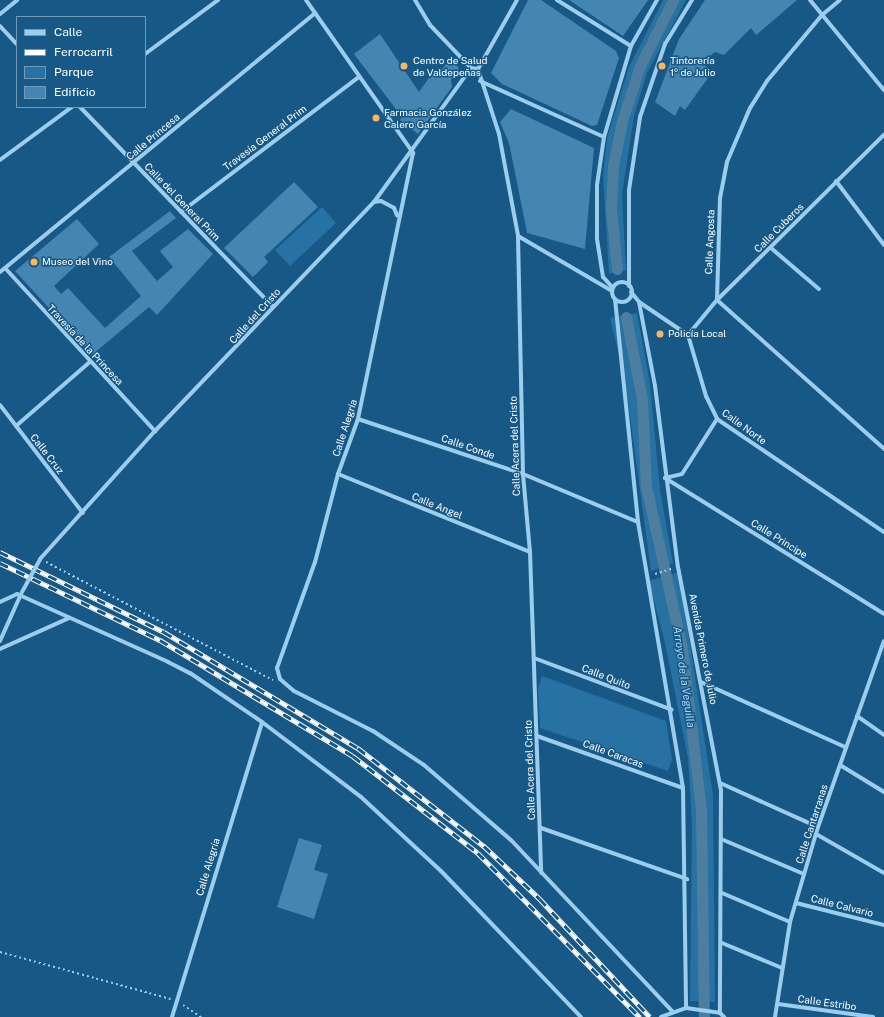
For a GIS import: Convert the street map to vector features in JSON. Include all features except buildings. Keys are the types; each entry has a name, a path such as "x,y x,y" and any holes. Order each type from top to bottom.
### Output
{"street":[{"path":"0,14 17,0"},
{"path":"146,53 218,0"},
{"path":"306,0 412,153"},
{"path":"415,0 430,25 471,68 478,69 517,0"},
{"path":"557,0 631,46"},
{"path":"657,0 631,46 604,137 597,186 597,238 603,277 612,290 615,299 638,522 672,710 683,788 687,879 686,1008"},
{"path":"615,299 627,300 631,292 629,286 629,190 640,117 665,44 692,0"},
{"path":"810,0 884,90"},
{"name":"Calle Angosta","path":"717,300 720,205 727,162 750,108 767,80 822,15 840,0"},
{"name":"Calle Princesa","path":"0,272 134,164 315,13"},
{"path":"0,26 16,43"},
{"name":"Calle del Cristo","path":"0,641 40,559 155,432 374,202 412,153 471,68"},
{"name":"Calle Acera del Cristo","path":"478,69 480,81 499,134 518,236 523,474 530,552 541,828 541,873"},
{"name":"Travesía General Prim","path":"181,212 359,78"},
{"path":"480,81 604,137"},
{"path":"0,160 71,108"},
{"name":"Calle del General Prim","path":"81,108 273,307"},
{"name":"Calle Cuberos","path":"688,335 717,300 771,248 836,180 884,135"},
{"name":"Calle Alegría","path":"280,681 277,668 315,562 338,474 358,419 412,153"},
{"path":"836,180 884,245"},
{"path":"374,202 381,201 394,208 398,216"},
{"path":"518,236 612,290"},
{"path":"771,248 819,289"},
{"name":"Travesía de la Princesa","path":"5,268 155,432"},
{"path":"612,290 620,282 629,286"},
{"name":"Avenida Primero de Julio","path":"631,292 639,302 655,386 665,478 678,567 720,783 722,893 720,1013"},
{"path":"717,300 884,449"},
{"path":"639,302 688,335"},
{"name":"Calle Norte","path":"688,335 706,396 717,419 884,532"},
{"path":"16,426 90,362"},
{"name":"Calle Cruz","path":"0,405 83,513"},
{"name":"Calle Conde","path":"358,419 523,474 638,522"},
{"path":"665,478 682,474 717,419"},
{"name":"Calle Angel","path":"338,474 530,552"},
{"name":"Calle Principe","path":"665,478 884,614"},
{"path":"0,602 16,594 22,594 69,618 190,673 262,722 361,797 435,866 581,1017"},
{"path":"0,649 69,618"},
{"name":"Calle Cantarranas","path":"775,1017 790,922 818,826 884,641"},
{"name":"Calle Quito","path":"534,658 672,710"},
{"path":"280,681 294,691 373,731 424,765 511,840 672,1011"},
{"path":"701,682 845,748"},
{"path":"858,716 884,735"},
{"name":"Calle Alegría","path":"172,1017 175,1000 262,722"},
{"name":"Calle Caracas","path":"537,736 683,788"},
{"path":"840,766 884,792"},
{"path":"720,783 818,826"},
{"name":"Calle Acera del Cristo","path":"541,828 687,879"},
{"path":"816,834 884,873"},
{"path":"721,839 804,874"},
{"path":"722,893 790,922"},
{"name":"Calle Calvario","path":"796,903 884,925"},
{"path":"722,943 782,968"},
{"name":"Calle Estribo","path":"778,1004 873,1017"},
{"path":"661,1017 672,1011 686,1008 720,1013 724,1017"}],"path":[{"path":"40,559 280,681"},
{"path":"648,576 678,567"},
{"path":"0,952 175,1000 200,1017"}],"green space":[{"path":"663,0 686,0 647,73 634,116 622,194 626,270 609,274 603,176 607,138 629,67"},
{"path":"322,207 336,223 290,266 275,250"},
{"path":"637,313 650,384 660,490 673,563 651,571 625,379 610,318"},
{"path":"679,572 713,795 715,1002 690,1001 692,824 688,758 665,643 649,581"},
{"path":"542,676 666,721 672,760 668,771 540,728 538,689"}],"waterway":[{"name":"Arroyo de la Veguilla","path":"617,269 611,209 613,166 622,121 640,66 673,0"},
{"name":"Arroyo de la Veguilla","path":"626,317 642,399 646,486 682,648 701,809 704,1017"}],"railway":[{"path":"0,552 164,632 358,748 484,846 540,899 650,1017"},
{"path":"0,563 160,640 353,756 478,853 640,1017"}],"place":[{"name":"Centro de Salud de Valdepeñas","path":"404,66"},
{"name":"Tintorería 1º de Julio","path":"662,66"},
{"name":"Farmacia González Calero García","path":"376,118"},
{"name":"Museo del Vino","path":"34,262"},
{"name":"Policía Local","path":"660,334"}]}
